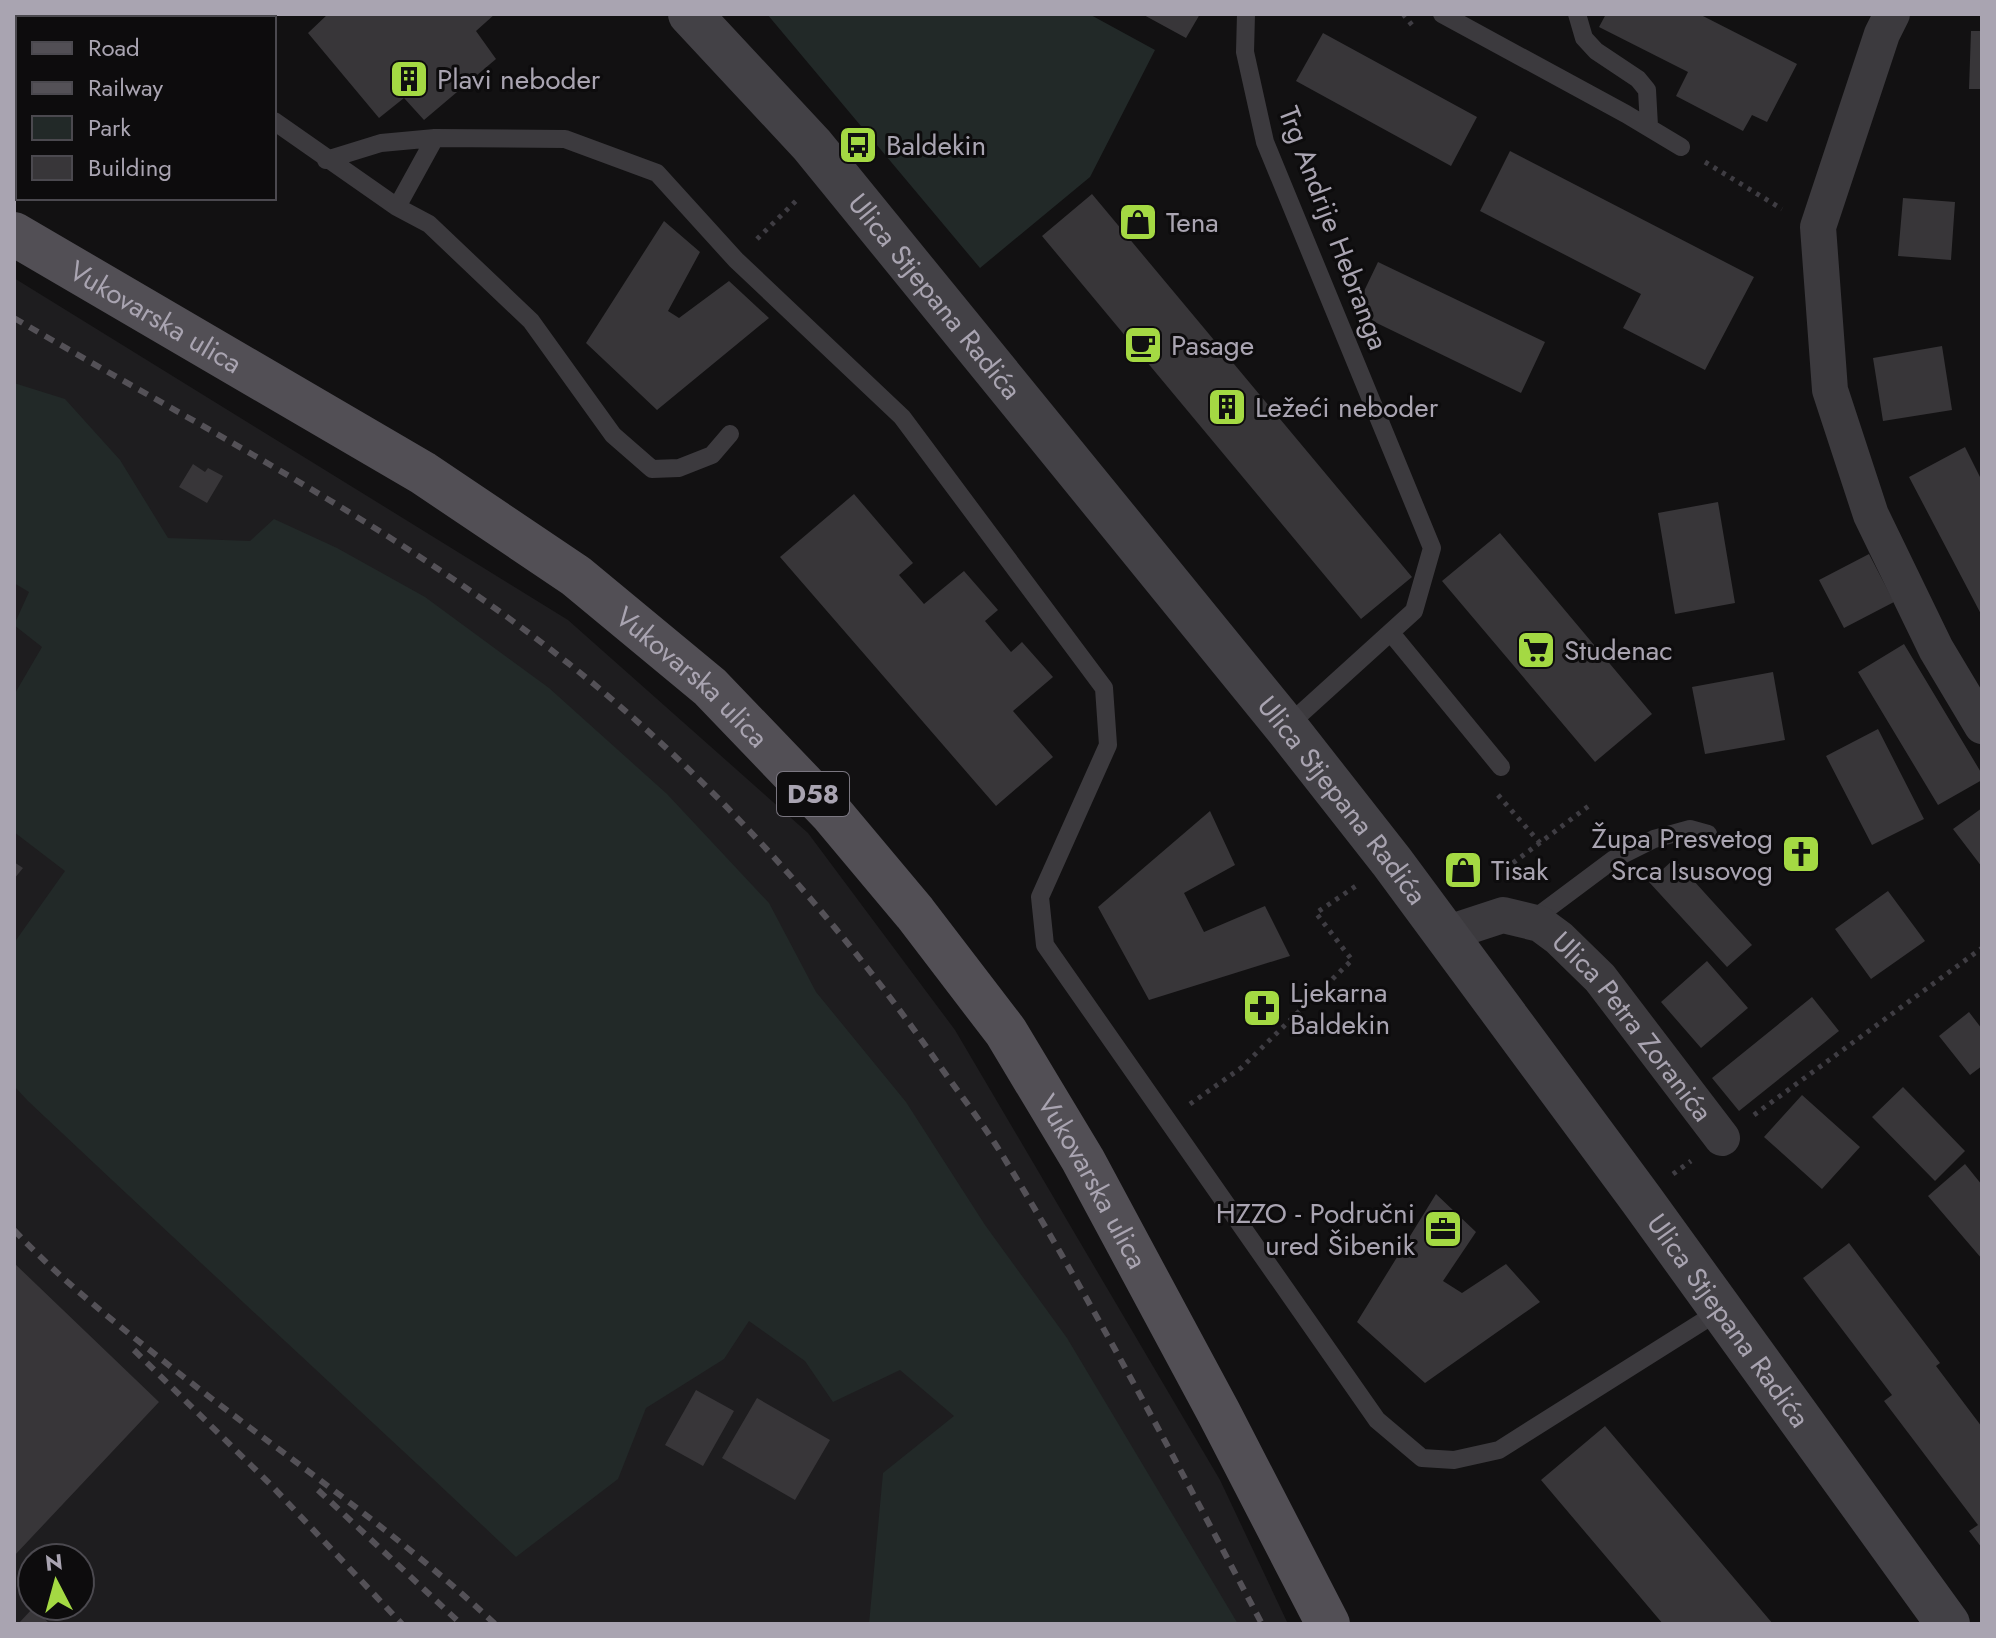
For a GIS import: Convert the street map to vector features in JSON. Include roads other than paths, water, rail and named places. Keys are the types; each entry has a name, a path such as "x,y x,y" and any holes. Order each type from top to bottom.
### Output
{"main road":[{"name":"Ulica Stjepana Radića","path":"690,14 812,145 1286,727 1445,934 1948,1624"},
{"name":"Vukovarska ulica","path":"14,234 423,473 576,576 710,687 832,814 915,913 1006,1032 1083,1160 1328,1624"}],"street":[{"path":"1892,14 1882,34 1818,227 1830,390 1871,515 1936,649 1982,726"},
{"name":"Ulica Petra Zoranića","path":"1445,934 1503,915 1531,921 1559,938 1600,978 1722,1138"}],"lane":[{"name":"Trg Andrije Hebranga","path":"1246,14 1245,52 1265,142 1432,548 1414,611 1286,727"},
{"path":"1442,14 1649,126 1681,147"},
{"path":"1577,14 1584,38 1596,51 1638,79 1647,90 1649,126"},
{"path":"276,122 326,160 397,207 429,224 531,321 613,435 652,469 679,468 712,455 730,434"},
{"path":"326,160 381,143 435,138 565,139 657,173 736,260 902,417 1104,688 1108,745 1040,897 1045,945 1377,1420 1422,1458 1454,1460 1499,1450 1721,1310"},
{"path":"397,207 435,138"},
{"path":"1391,633 1501,767"},
{"path":"1531,921 1614,859 1654,839 1690,829 1708,834"}],"railway":[{"path":"14,318 238,446 458,582 595,685 737,818 824,914 865,965 994,1142 1103,1327 1262,1624"},
{"path":"14,1230 104,1313 415,1554 495,1624"},
{"path":"134,1350 271,1485 402,1624"},
{"path":"318,1490 461,1624"}],"place":[{"name":"Plavi neboder","path":"409,79"},
{"name":"Baldekin","path":"858,145"},
{"name":"Tena","path":"1138,222"},
{"name":"Pasage","path":"1143,345"},
{"name":"Ležeći neboder","path":"1227,407"},
{"name":"Studenac","path":"1536,650"},
{"name":"Župa Presvetog Srca Isusovog","path":"1801,854"},
{"name":"Tisak","path":"1463,870"},
{"name":"Ljekarna Baldekin","path":"1262,1008"},
{"name":"HZZO - Područni ured Šibenik","path":"1443,1229"}]}
